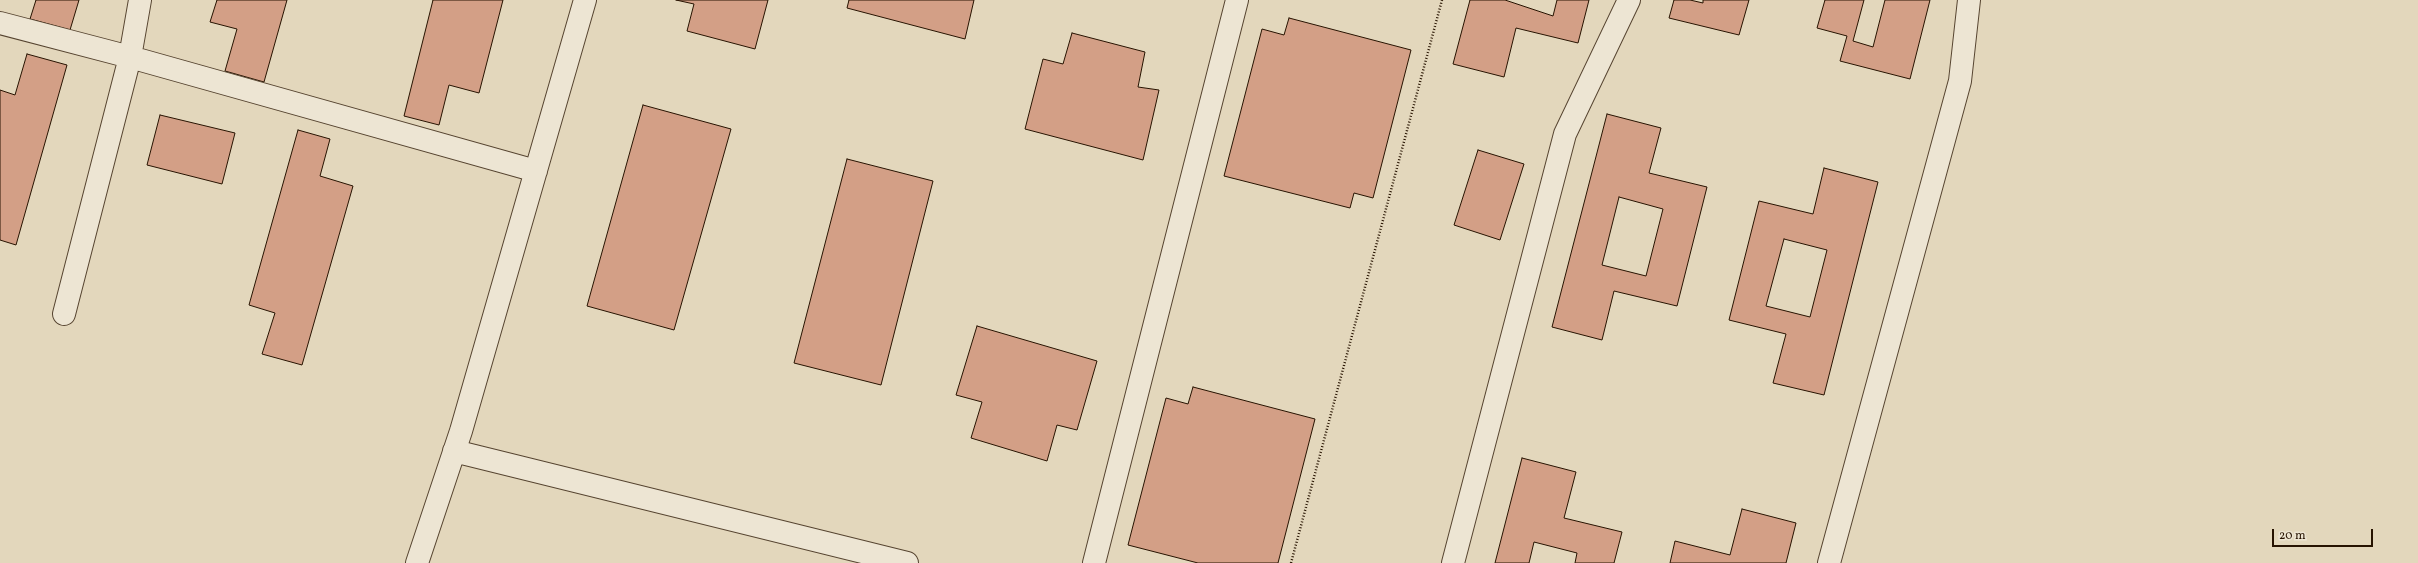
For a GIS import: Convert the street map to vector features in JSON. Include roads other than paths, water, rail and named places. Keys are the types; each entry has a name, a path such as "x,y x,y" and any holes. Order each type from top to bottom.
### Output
{"street":[{"path":"64,314 130,57 140,0"},
{"path":"417,563 454,452 585,0"},
{"path":"1094,563 1237,0"},
{"path":"1453,563 1565,134 1629,0"},
{"path":"1829,563 1960,81 1969,0"},
{"path":"0,23 130,57 536,171"},
{"path":"454,452 907,563"}]}
